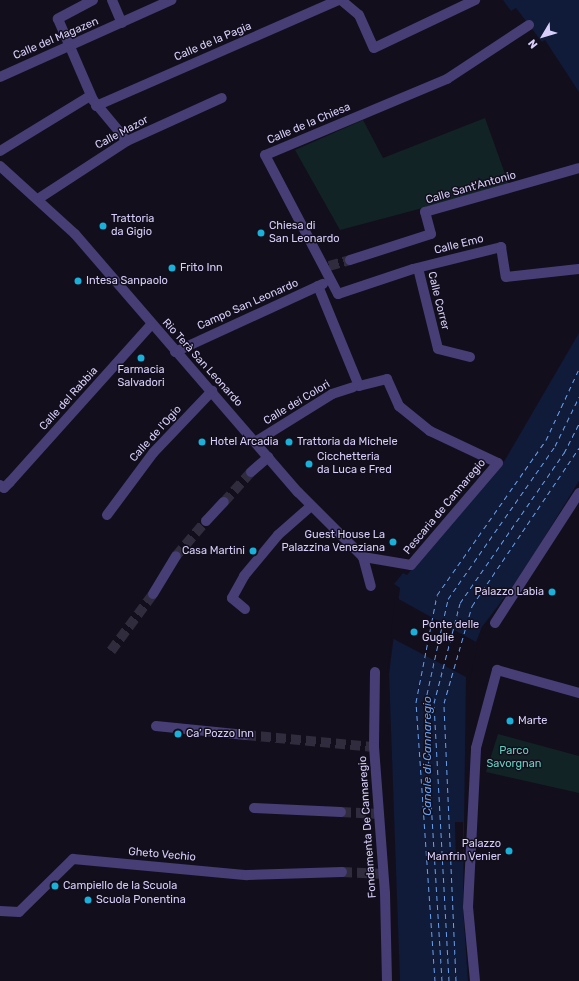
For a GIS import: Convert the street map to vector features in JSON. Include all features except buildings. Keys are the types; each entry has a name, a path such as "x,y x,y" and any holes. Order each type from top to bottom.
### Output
{"street":[{"path":"93,0 58,19 90,96 96,106 127,141"},
{"path":"112,0 122,23"},
{"name":"Calle del Magazen","path":"0,77 70,47 170,0"},
{"path":"340,0 359,15 374,48 475,0"},
{"name":"Calle de la Pagia","path":"96,106 340,0"},
{"name":"Calle de la Chiesa","path":"331,281 327,267 265,155 447,79 529,25"},
{"path":"0,151 90,96"},
{"name":"Calle Mazor","path":"38,199 127,141 222,98"},
{"name":"Rio Terà San Leonardo","path":"0,166 38,199 74,234 151,325 212,391 311,506 363,557"},
{"name":"Calle Sant'Antonio","path":"350,260 431,234 425,212 579,168"},
{"name":"Calle Emo","path":"331,281 338,294 418,268 501,247 506,277 579,269"},
{"name":"Calle Correr","path":"418,268 438,349 470,357"},
{"name":"Campo San Leonardo","path":"175,352 331,281"},
{"name":"Pescaria de Cannaregio","path":"318,286 359,386 387,379 399,406 430,431 498,463 411,565 363,557"},
{"name":"Calle del Rabbia","path":"2,487 151,325"},
{"name":"Calle dei Colori","path":"256,442 332,394 353,387"},
{"name":"Calle de l'Ogio","path":"107,515 153,453 212,391"},
{"path":"251,472 268,457"},
{"path":"495,623 579,493"},
{"path":"206,522 224,502"},
{"path":"245,609 232,598 244,576 278,536 311,506"},
{"path":"153,594 176,556"},
{"path":"363,557 371,586"},
{"path":"475,981 468,907 476,748 497,670 579,693"},
{"name":"Fondamenta De Cannaregio","path":"375,672 374,747 386,893 388,981"},
{"path":"156,726 210,733 246,735"},
{"path":"254,808 340,812"},
{"name":"Gheto Vechio","path":"0,911 19,912 73,859 247,875 342,872"}],"green space":[{"path":"485,118 509,185 340,230 295,150 363,120 383,158"},
{"name":"Parco Savorgnan","path":"498,734 579,756 579,793 486,772"}],"water":[{"path":"503,0 579,0 579,92 545,40 542,42 516,8 511,11"},
{"name":"Canale di Cannaregio","path":"579,333 579,481 522,574 482,627 466,677 463,908 468,981 400,981 389,674 400,588 394,584 403,573 407,575 452,518 505,460"}],"pier":[{"path":"395,597 476,642 482,627 489,621 478,643 467,690 466,677 392,638 387,674"},
{"path":"455,822 463,822 463,860 456,859"}],"ferry route":[{"path":"435,981 416,702 437,595 546,440 579,369"},
{"path":"442,981 425,703 448,599 555,446 579,397"},
{"path":"449,981 434,703 460,603 564,453 579,423"},
{"path":"456,981 444,703 472,606 579,448"}],"tunnel":[{"path":"329,266 350,260"},
{"path":"224,502 251,472"},
{"path":"176,556 206,521"},
{"path":"111,651 153,594"},
{"path":"246,735 374,747"},
{"path":"341,812 379,814"},
{"path":"342,872 384,874"}],"place":[{"name":"Trattoria da Gigio","path":"103,226"},
{"name":"Chiesa di San Leonardo","path":"261,233"},
{"name":"Frito Inn","path":"172,268"},
{"name":"Intesa Sanpaolo","path":"78,281"},
{"name":"Farmacia Salvadori","path":"141,358"},
{"name":"Hotel Arcadia","path":"202,442"},
{"name":"Trattoria da Michele","path":"289,442"},
{"name":"Cicchetteria da Luca e Fred","path":"309,464"},
{"name":"Guest House La Palazzina Veneziana","path":"393,542"},
{"name":"Casa Martini","path":"253,551"},
{"name":"Palazzo Labia","path":"552,592"},
{"name":"Ponte delle Guglie","path":"414,632"},
{"name":"Marte","path":"510,721"},
{"name":"Ca’ Pozzo Inn","path":"178,734"},
{"name":"Palazzo Manfrin Venier","path":"509,851"},
{"name":"Campiello de la Scuola","path":"55,886"},
{"name":"Scuola Ponentina","path":"88,900"}]}
